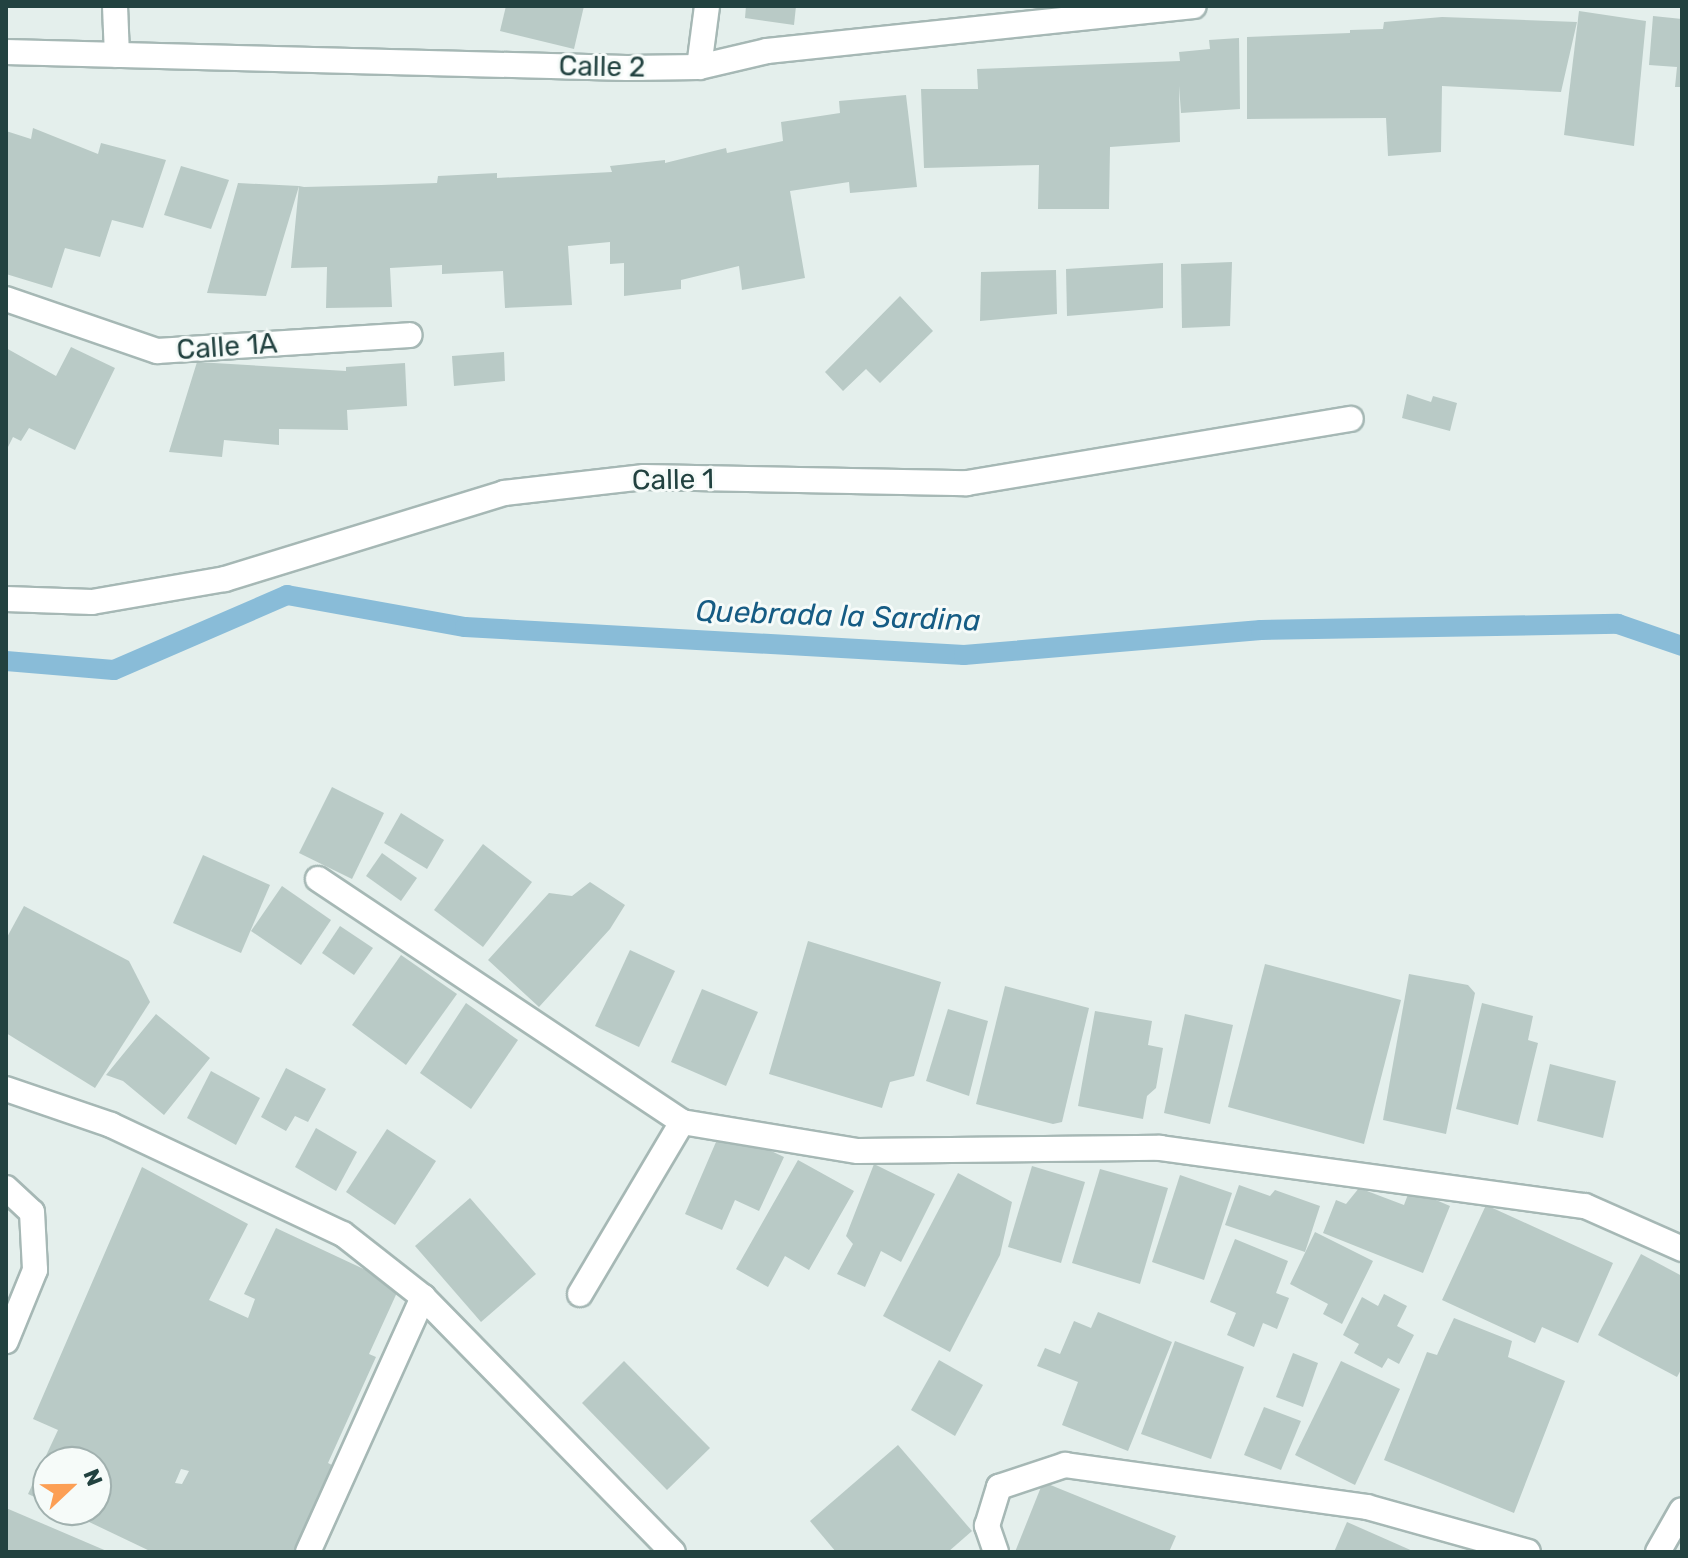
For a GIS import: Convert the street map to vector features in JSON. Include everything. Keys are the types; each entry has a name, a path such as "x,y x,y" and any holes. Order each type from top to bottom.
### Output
{"street":[{"path":"115,6 117,55"},
{"path":"699,67 707,6"},
{"name":"Calle 2","path":"6,52 627,68 699,67 767,51 1194,6"},
{"name":"Calle 1A","path":"6,299 157,351 409,335"},
{"name":"Calle 1","path":"6,599 92,602 225,579 504,493 644,477 967,483 1351,419"},
{"path":"318,879 682,1122 858,1151 1160,1148 1585,1206 1682,1249"},
{"path":"6,1089 111,1125 343,1234 423,1297 673,1552"},
{"path":"580,1294 682,1122"},
{"path":"6,1188 32,1212 35,1270 6,1341"},
{"path":"308,1552 423,1297"},
{"path":"996,1552 987,1526 999,1487 1065,1465 1367,1507 1528,1552"},
{"path":"1658,1552 1682,1510"}],"building":[{"path":"506,6 584,6 574,49 500,31"},
{"path":"746,6 796,6 794,25 745,18"},
{"path":"1579,11 1646,21 1634,146 1564,135"},
{"path":"1653,16 1682,19 1682,87 1675,87 1677,67 1649,65"},
{"path":"1442,17 1577,22 1561,92 1442,86 1441,152 1388,156 1386,118 1247,119 1247,37 1350,33 1350,30 1383,29 1384,22"},
{"path":"1239,38 1240,109 1181,113 1179,86 1180,142 1110,147 1109,209 1038,209 1039,165 924,168 921,89 978,89 977,69 1180,61 1179,52 1210,49 1209,40"},
{"path":"906,95 917,187 850,193 849,182 790,191 805,278 742,290 739,266 681,280 681,289 624,296 624,263 610,264 610,242 568,246 572,305 505,308 503,271 442,274 442,265 390,268 392,307 326,308 327,267 291,268 299,186 437,183 438,176 497,173 497,178 612,172 610,166 665,160 665,163 726,148 727,153 783,141 781,122 840,113 839,101"},
{"path":"33,128 98,154 101,143 166,160 143,228 112,220 100,257 65,248 52,288 6,274 6,131 31,139"},
{"path":"181,166 229,180 211,229 164,215"},
{"path":"238,183 299,186 266,296 207,293"},
{"path":"1232,262 1230,326 1182,328 1181,264"},
{"path":"1163,263 1163,308 1067,316 1066,269"},
{"path":"1056,270 1057,314 980,321 981,272"},
{"path":"900,296 933,331 880,383 866,369 843,391 825,372"},
{"path":"71,347 115,368 75,450 29,428 21,441 13,437 6,451 6,348 56,376"},
{"path":"504,352 505,381 454,386 452,356"},
{"path":"197,362 346,371 346,367 405,363 407,406 347,410 348,430 279,429 279,445 224,440 222,457 169,452"},
{"path":"1407,394 1431,402 1433,396 1457,403 1450,431 1402,418"},
{"path":"332,787 384,813 352,879 299,853"},
{"path":"401,813 444,840 427,869 384,843"},
{"path":"483,844 532,882 483,947 434,910"},
{"path":"382,853 417,878 401,901 366,876"},
{"path":"203,855 270,885 241,953 173,923"},
{"path":"590,882 625,905 610,929 539,1007 488,960 549,893 572,896"},
{"path":"282,886 331,920 301,965 251,931"},
{"path":"24,906 129,961 150,1002 95,1088 6,1033 6,939"},
{"path":"340,926 373,948 354,975 322,953"},
{"path":"808,941 941,982 914,1076 890,1082 882,1108 769,1074"},
{"path":"630,950 675,971 639,1047 595,1026"},
{"path":"401,955 457,994 406,1065 352,1025"},
{"path":"1265,964 1401,1000 1364,1144 1228,1107"},
{"path":"1409,974 1468,985 1475,993 1446,1134 1383,1120"},
{"path":"1005,986 1089,1008 1062,1122 1053,1124 976,1104"},
{"path":"702,989 758,1012 726,1086 671,1062"},
{"path":"466,1003 518,1040 471,1109 420,1073"},
{"path":"1482,1003 1533,1016 1528,1040 1538,1043 1518,1125 1456,1109"},
{"path":"948,1009 988,1021 969,1096 926,1081"},
{"path":"1095,1011 1152,1021 1148,1045 1163,1048 1156,1088 1147,1096 1143,1119 1078,1106"},
{"path":"156,1014 210,1058 164,1115 123,1081 106,1075"},
{"path":"1185,1014 1233,1025 1210,1124 1164,1113"},
{"path":"1550,1064 1616,1081 1603,1138 1537,1121"},
{"path":"286,1068 326,1089 308,1122 295,1116 286,1131 261,1117"},
{"path":"211,1071 260,1098 236,1145 187,1118"},
{"path":"316,1128 357,1152 336,1191 295,1167"},
{"path":"722,1128 784,1157 759,1211 735,1200 722,1230 685,1214"},
{"path":"387,1129 436,1161 395,1225 346,1192"},
{"path":"798,1160 854,1191 809,1270 785,1256 768,1287 736,1269"},
{"path":"874,1164 935,1194 901,1262 881,1251 865,1287 837,1274 853,1244 846,1236"},
{"path":"1032,1166 1085,1182 1061,1263 1008,1247"},
{"path":"142,1167 248,1224 209,1300 248,1318 255,1299 244,1294 276,1228 400,1286 369,1354 376,1357 328,1463 336,1467 297,1552 152,1552 98,1526 112,1526 112,1446 50,1446 58,1430 33,1419","holes":["181,1469 189,1471 182,1484 175,1483"]},
{"path":"1100,1169 1168,1188 1140,1284 1072,1263"},
{"path":"958,1173 1012,1202 1000,1255 950,1352 883,1316"},
{"path":"1180,1175 1232,1193 1204,1280 1152,1262"},
{"path":"1239,1185 1270,1196 1275,1190 1320,1206 1305,1252 1225,1225"},
{"path":"1359,1188 1404,1205 1410,1189 1450,1206 1423,1273 1323,1233 1336,1200 1346,1204"},
{"path":"470,1198 536,1274 481,1322 415,1246"},
{"path":"1486,1205 1613,1263 1578,1343 1542,1327 1535,1343 1442,1300"},
{"path":"1315,1232 1373,1261 1342,1324 1323,1314 1328,1304 1290,1284"},
{"path":"1235,1239 1288,1261 1276,1293 1289,1298 1277,1329 1263,1323 1254,1347 1227,1335 1236,1313 1210,1302"},
{"path":"1641,1254 1682,1276 1682,1368 1677,1377 1598,1335"},
{"path":"1384,1294 1407,1306 1397,1326 1414,1335 1399,1364 1388,1358 1382,1368 1354,1353 1359,1344 1343,1335 1362,1297 1378,1306"},
{"path":"1098,1312 1172,1342 1128,1451 1062,1425 1078,1382 1037,1366 1045,1348 1060,1354 1074,1321 1091,1328"},
{"path":"1454,1318 1512,1341 1508,1357 1565,1381 1514,1513 1384,1460 1427,1352 1437,1355"},
{"path":"1175,1341 1244,1367 1211,1459 1141,1434"},
{"path":"1293,1353 1318,1363 1303,1407 1276,1397"},
{"path":"939,1360 983,1385 955,1436 911,1410"},
{"path":"624,1361 710,1448 667,1490 582,1403"},
{"path":"1341,1361 1400,1389 1355,1485 1295,1455"},
{"path":"1264,1407 1301,1421 1281,1470 1244,1455"},
{"path":"898,1445 972,1531 948,1552 836,1552 810,1521"},
{"path":"1043,1482 1176,1536 1169,1552 1015,1552"},
{"path":"6,1508 32,1519 32,1526 48,1526 109,1552 6,1552"},
{"path":"1347,1522 1415,1552 1334,1552"}],"waterway":[{"name":"Quebrada la Sardina","path":"6,661 114,670 287,595 465,627 964,655 1261,630 1618,624 1682,646"}]}
